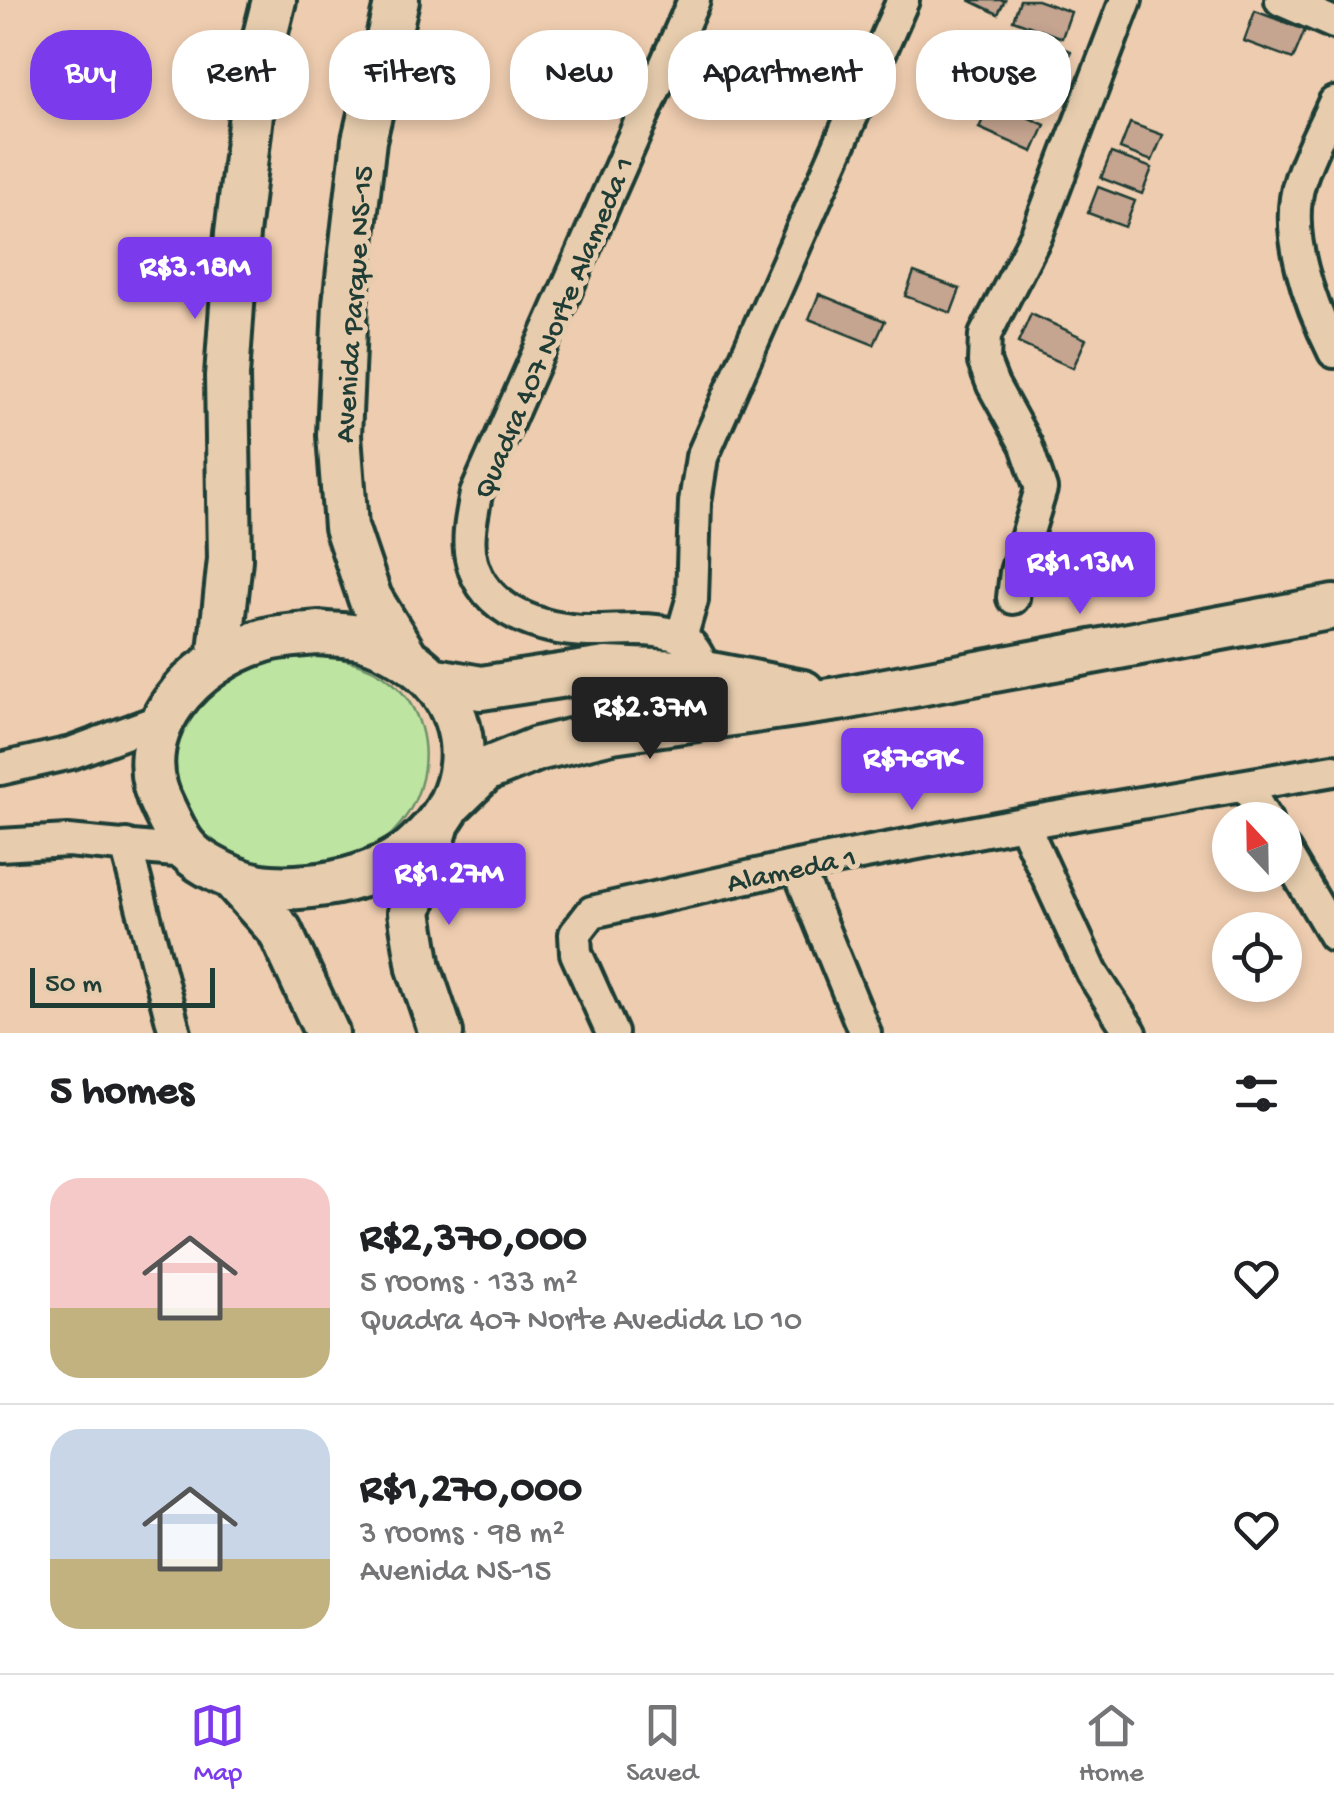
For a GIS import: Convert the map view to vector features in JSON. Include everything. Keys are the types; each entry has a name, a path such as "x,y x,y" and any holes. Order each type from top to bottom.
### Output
{"main road":[{"path":"219,661 230,559 227,376 237,234 256,72 274,0"},
{"name":"Avenida Parque NS-15","path":"397,0 364,140 345,304 339,435 346,527 370,598 418,668"},
{"path":"235,881 276,889 325,884 367,874 407,855 485,770 537,748 612,731 838,698 1334,607"},
{"path":"327,1033 280,931 235,881 186,852 157,796 152,754 163,718 187,682 219,661 265,640 318,633 362,638 418,668 480,688 606,670 706,673 838,698"},
{"path":"418,668 453,708 464,746 460,784 443,815 410,912 418,968 441,1033"}],"street":[{"name":"Quadra 407 Norte Alameda 1","path":"681,638 640,630 584,631 516,617 489,594 472,564 469,536 476,494 694,0"},
{"path":"706,673 697,653 681,638 692,600 695,502 702,458 902,0"},
{"path":"1013,598 1016,572 1041,488 1026,445 984,362 985,335 1038,234 1126,0"},
{"path":"1281,0 1334,24"},
{"path":"1334,103 1298,184 1296,242 1312,308 1334,352"},
{"path":"0,770 71,753 163,718"},
{"name":"Alameda 1","path":"612,1033 576,953 575,934 592,912 797,866 1334,770"},
{"path":"1246,786 1255,802"},
{"path":"1023,823 1092,973 1130,1033"},
{"path":"0,845 50,841 186,852"},
{"path":"126,845 174,1033"},
{"path":"797,866 865,1033"},
{"path":"1302,881 1334,935"}],"green space":[{"path":"300,654 361,665 393,683 410,704 421,727 425,752 422,777 401,823 361,855 271,874 249,874 187,844 161,743 177,710 244,664"}],"building":[{"path":"969,0 1005,0 998,14"},
{"path":"1020,0 1037,0 1071,12 1065,30 1040,30 1013,20"},
{"path":"1255,11 1305,30 1293,59 1244,41"},
{"path":"983,120 1034,120 1045,125 1033,152 979,128"},
{"path":"1130,123 1163,135 1152,161 1120,149"},
{"path":"1111,153 1152,168 1142,194 1101,178"},
{"path":"1098,187 1135,201 1125,227 1088,213"},
{"path":"914,272 960,289 951,313 905,296"},
{"path":"819,294 885,321 874,345 809,319"},
{"path":"1031,314 1086,339 1073,368 1018,343"}]}
